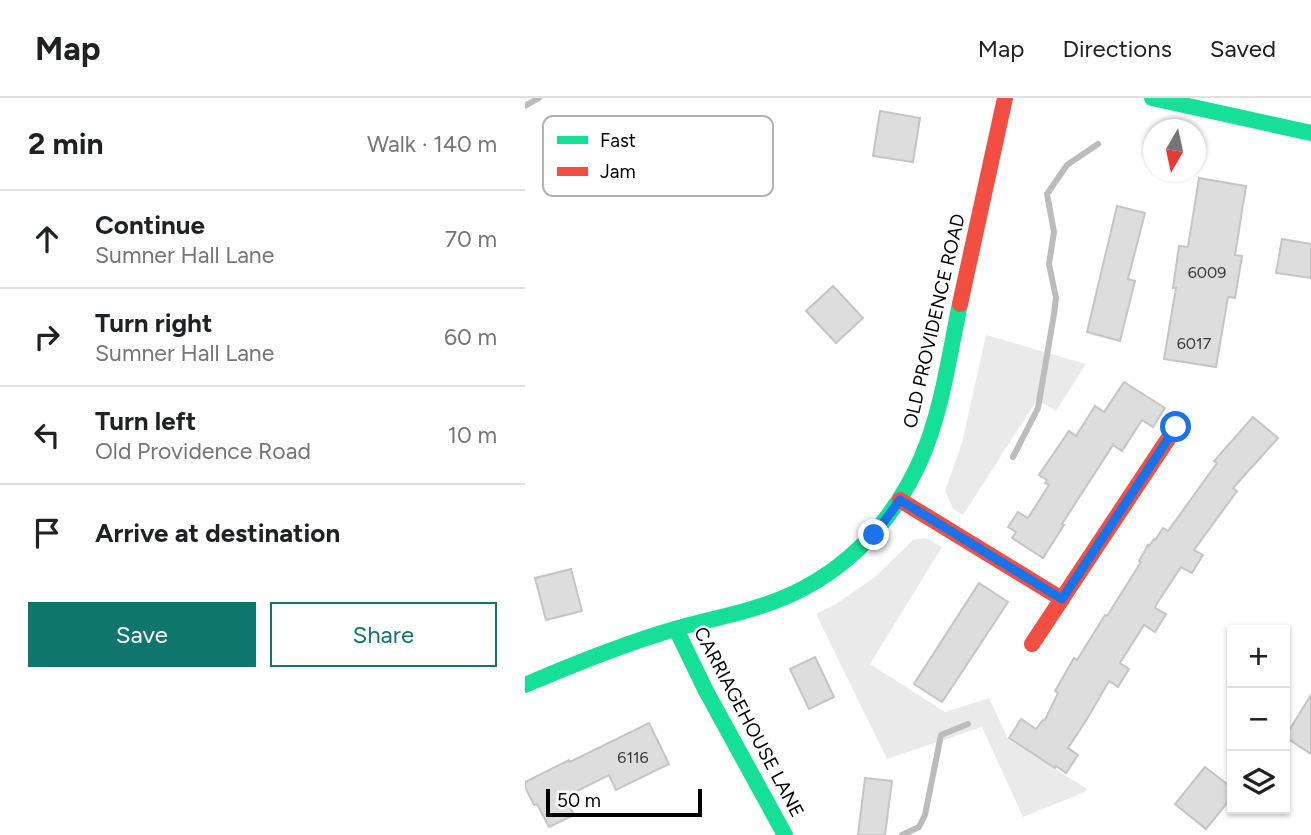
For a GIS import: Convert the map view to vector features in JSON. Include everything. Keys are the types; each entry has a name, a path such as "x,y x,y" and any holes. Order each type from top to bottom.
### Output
{"street":[{"name":"OLD PROVIDENCE ROAD","path":"525,685 608,650 781,599 809,586 844,564 874,535 900,500 920,462 935,422 1006,98"},
{"path":"1152,98 1311,133"},
{"path":"1032,644 1176,427"},
{"path":"900,500 1062,599"},
{"name":"CARRIAGEHOUSE LANE","path":"675,629 785,835"}],"shaded area":[{"path":"986,335 1086,364 1056,411 1037,400 963,515 953,509 945,491 962,443"},
{"path":"926,538 942,547 870,664 945,712 989,698 1008,739 1087,789 1085,792 1023,817 982,727 887,759 816,614 836,604 875,577 913,540"}],"building":[{"path":"880,111 920,118 913,162 873,156"},
{"path":"1206,179 1246,186 1235,255 1242,256 1235,298 1228,297 1216,367 1164,359 1176,288 1173,288 1179,246 1188,247 1198,182 1206,182"},
{"path":"1117,206 1145,213 1128,279 1135,281 1120,341 1087,332"},
{"path":"1282,239 1311,244 1311,278 1276,273"},
{"path":"833,286 863,318 836,343 806,311"},
{"path":"1124,382 1165,408 1153,427 1142,420 1122,451 1113,445 1043,558 1012,538 1016,532 1008,527 1018,512 1028,518 1049,485 1045,483 1047,480 1039,475 1069,431 1076,436 1095,406 1104,412"},
{"path":"1253,417 1278,438 1233,488 1237,491 1194,550 1203,555 1192,573 1181,567 1156,605 1155,608 1166,614 1155,632 1144,625 1120,663 1129,669 1118,687 1109,681 1068,748 1078,755 1066,773 1009,738 1021,719 1036,729 1045,720 1058,693 1055,691 1074,658 1077,660 1105,615 1107,616 1141,562 1139,561 1148,545 1163,528 1168,531 1217,463 1214,461"},
{"path":"571,569 582,611 546,620 535,578"},
{"path":"979,583 1008,602 942,702 914,684"},
{"path":"815,657 834,697 809,709 790,669"},
{"path":"1311,695 1311,754 1290,740 1290,729"},
{"path":"649,723 669,764 616,790 609,775 565,797 574,815 549,827 537,804 534,805 525,782"},
{"path":"1205,767 1227,784 1227,803 1206,829 1175,804"},
{"path":"865,778 892,781 885,835 858,835"}],"waterway":[{"path":"525,106 539,98"},
{"path":"1013,457 1038,408 1054,314 1056,298 1049,264 1054,232 1047,194 1067,165 1098,144"},
{"path":"902,835 919,827 925,815 941,735 968,724"}],"traffic: fast":[{"path":"1152,98 1311,133"},
{"path":"525,685 637,641 756,608 793,594 839,566 878,528 909,484 921,459 940,403 960,304"},
{"path":"676,629 706,691 785,835"}],"traffic: jam":[{"path":"960,304 1005,98"},
{"path":"1032,644 1176,427"},
{"path":"900,500 1062,599"}],"route":[{"path":"874,535 900,500 1062,599 1176,427"}]}
